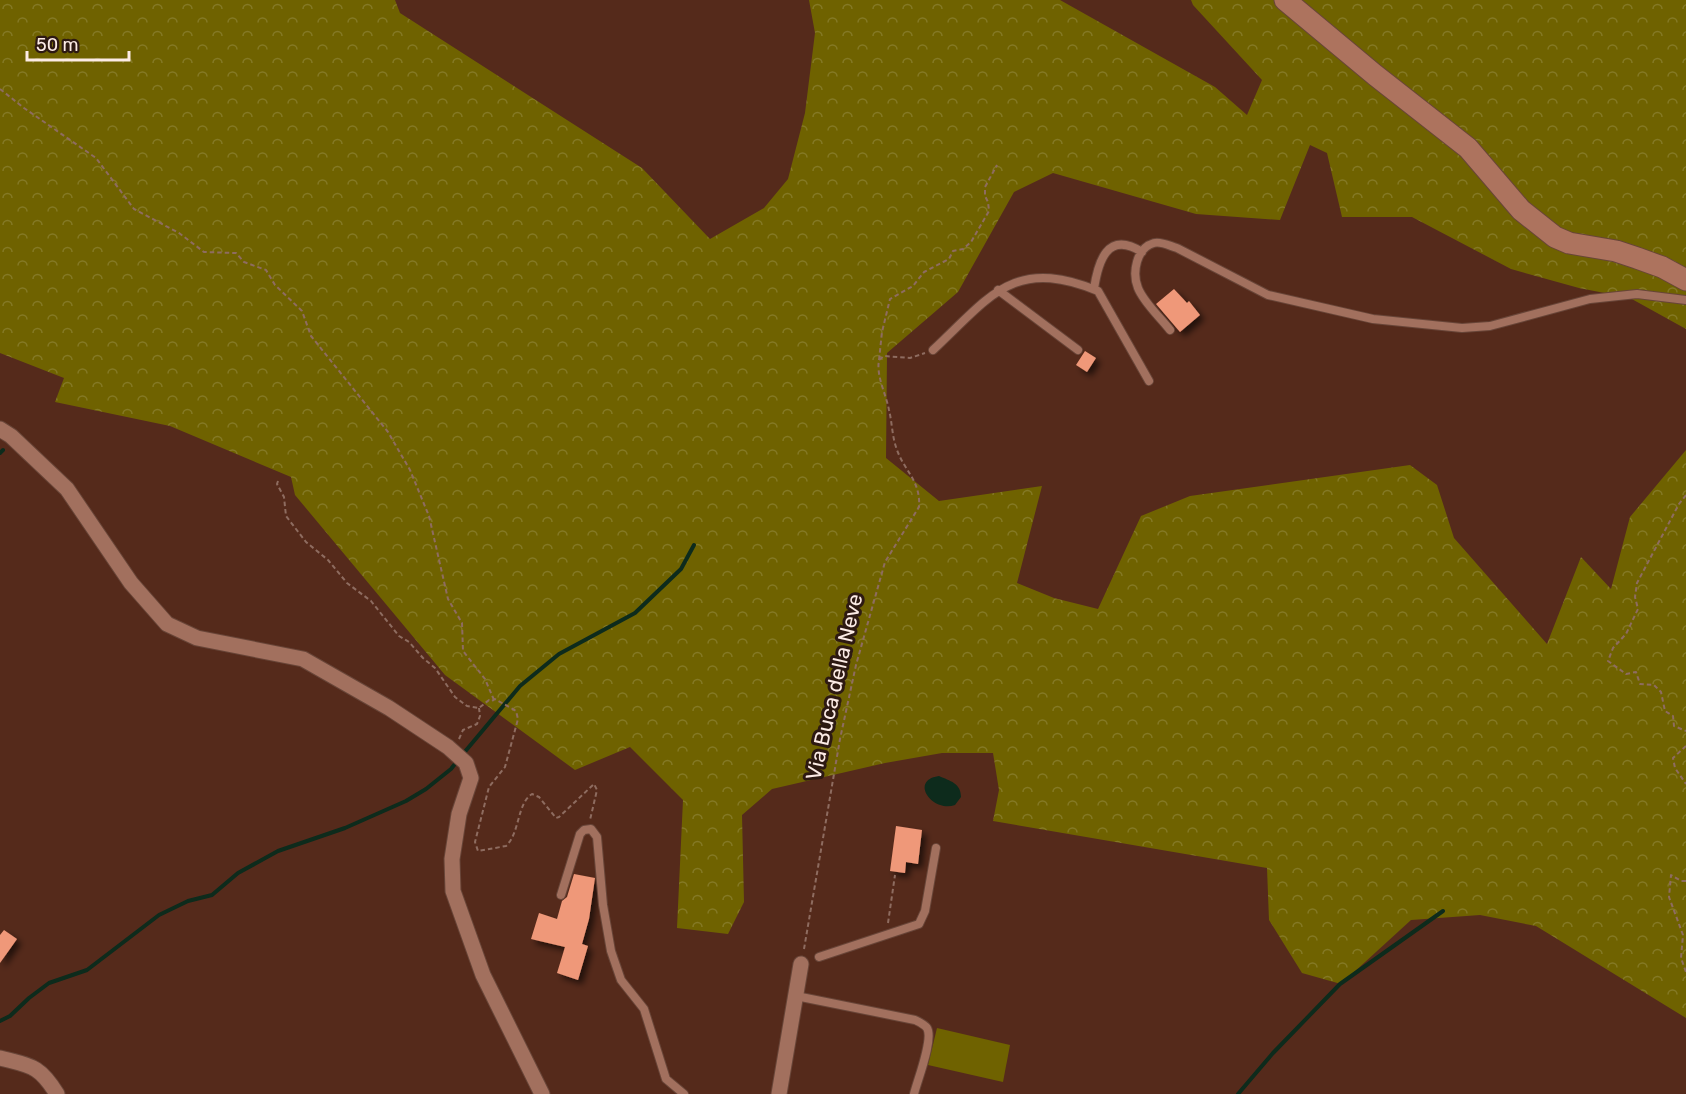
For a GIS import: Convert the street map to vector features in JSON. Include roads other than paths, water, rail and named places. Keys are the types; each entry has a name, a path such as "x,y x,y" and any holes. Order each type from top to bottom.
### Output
{"street":[{"path":"1285,0 1468,148 1521,210 1555,237 1569,243 1616,251 1686,280"},
{"path":"0,429 11,436 67,489 131,583 167,624 197,638 303,659 389,708 459,757 471,778 459,814 452,860 453,891 483,975 542,1094"},
{"path":"779,1094 796,996 805,962"},
{"path":"0,1058 31,1065 41,1072 57,1094"}],"lane":[{"path":"1170,330 1137,287 1135,274 1137,261 1142,252 1154,243 1168,245 1268,296 1373,319 1462,328 1490,326 1590,299 1637,294 1686,300"},
{"path":"1094,289 1100,262 1106,252 1117,246 1124,246 1142,252"},
{"path":"933,350 998,290 1018,281 1034,278 1055,280 1094,289 1102,295 1149,381"},
{"path":"998,290 1078,350"},
{"path":"561,895 580,834 591,829 597,837 603,905 611,951 621,980 644,1009 666,1078 684,1094"},
{"path":"819,957 915,926 923,918 936,848"},
{"path":"796,996 915,1020 926,1027 929,1034 914,1094"}],"waterway":[{"path":"0,453 3,450"},
{"path":"463,754 520,686 559,654 635,613 681,569 694,545"},
{"path":"0,1021 10,1016 49,983 87,970 159,915 188,901 212,895 238,873 278,851 345,828 406,801 426,789 451,769 458,760"},
{"path":"1238,1094 1273,1053 1340,984 1443,911"}]}
